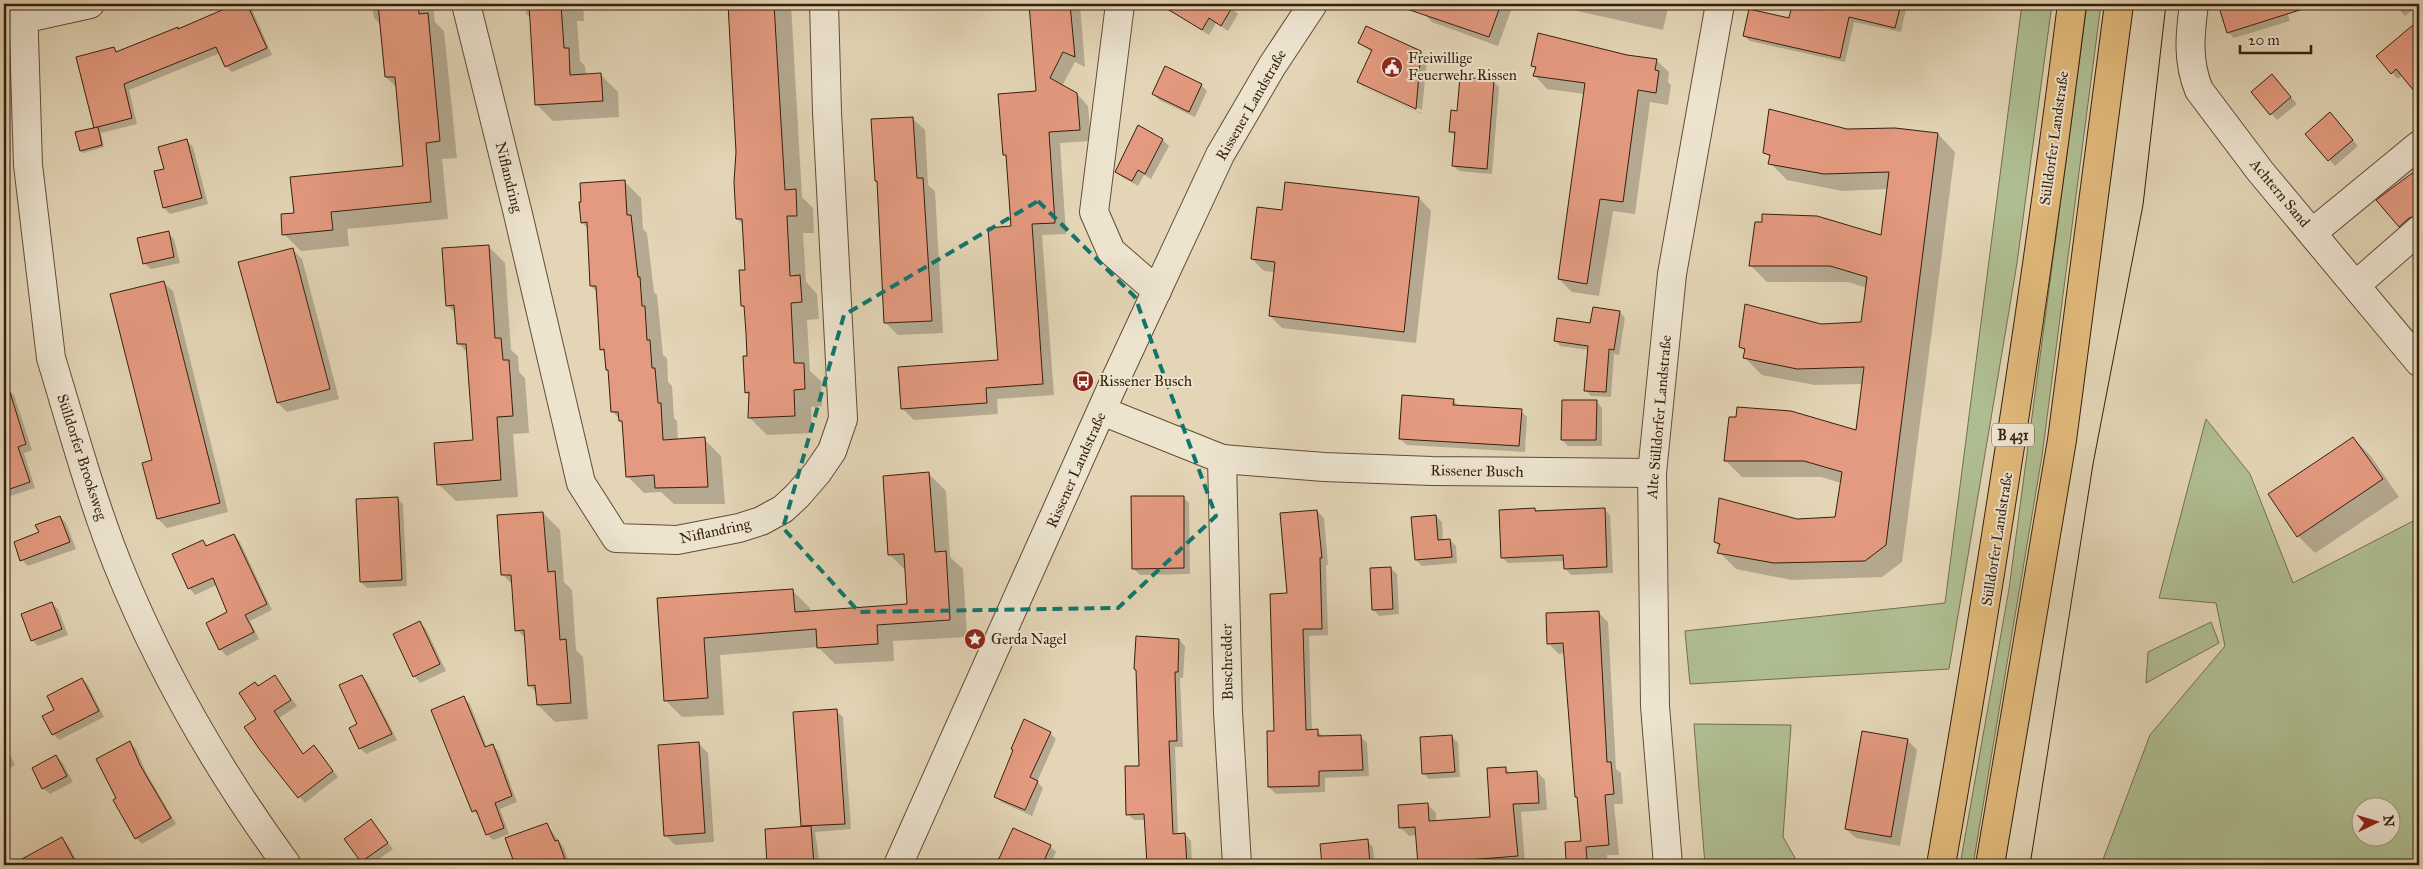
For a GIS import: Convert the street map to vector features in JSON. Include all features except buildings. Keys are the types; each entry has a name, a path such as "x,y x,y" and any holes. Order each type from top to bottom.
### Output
{"highway":[{"name":"Sülldorfer Landstraße","path":"1941,865 2012,446 2072,4"},
{"path":"1990,865 2062,440 2119,4"}],"street":[{"path":"16,13 90,4"},
{"name":"Niflandring","path":"466,4 517,210 581,483 616,538 677,540 739,528 761,521 782,509 818,473 832,450 843,420 827,112 824,4"},
{"path":"1120,4 1094,212 1111,251 1156,290"},
{"name":"Rissener Landstraße","path":"898,865 1156,290 1220,155 1272,66 1313,4"},
{"name":"Alte Sülldorfer Landstraße","path":"1668,865 1655,706 1652,473 1672,274 1720,4"},
{"name":"Achtern Sand","path":"2194,4 2188,43 2194,79 2198,90 2260,171 2419,362"},
{"name":"Sülldorfer Brooksweg","path":"16,13 28,165 51,358 92,493 117,563 181,698 256,825 287,865"},
{"path":"2312,233 2419,145"},
{"path":"2356,285 2419,230"},
{"name":"Rissener Busch","path":"1102,411 1222,459 1324,467 1412,470 1652,473"},
{"name":"Buschredder","path":"1222,459 1228,712 1237,865"}],"highlighted area":[{"path":"1038,201 1135,297 1216,516 1118,608 859,612 783,528 844,315"}],"green space":[{"path":"2022,4 2052,4 2017,263 1949,669 1690,684 1685,631 1945,603"},
{"path":"2087,4 2101,4 2042,456 1973,865 1960,865 2009,589"},
{"path":"2206,419 2250,474 2293,583 2419,518 2419,854 2416,865 2101,865 2150,735 2225,646 2216,603 2159,598"},
{"path":"2211,622 2219,643 2146,683 2148,652"},
{"path":"1694,724 1791,725 1783,837 1799,865 1705,865"}],"tram line":[{"path":"2030,865 2093,464 2143,205 2166,4"}],"place":[{"name":"Freiwillige Feuerwehr Rissen","path":"1392,67"},
{"name":"Rissener Busch","path":"1083,381"},
{"name":"Gerda Nagel","path":"975,639"}]}
